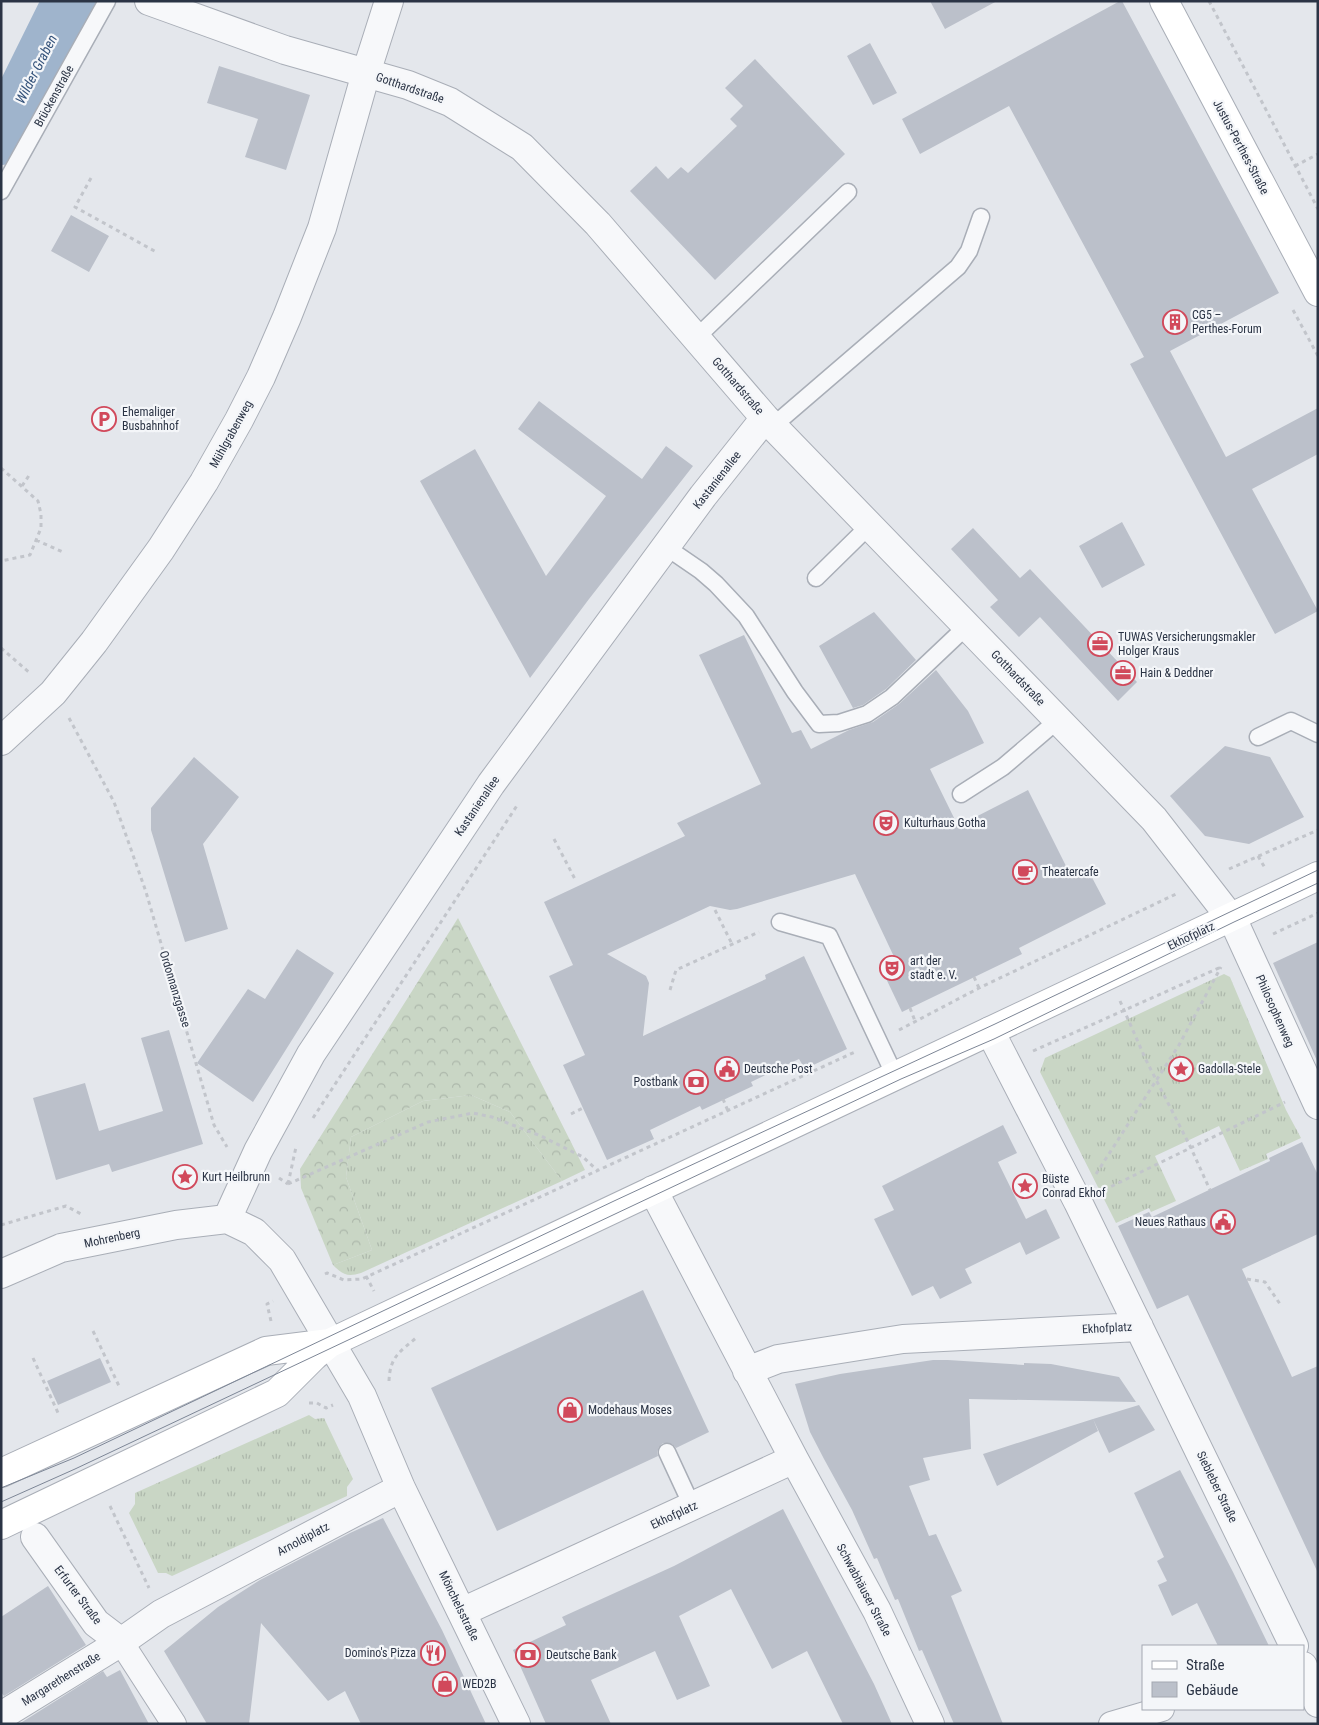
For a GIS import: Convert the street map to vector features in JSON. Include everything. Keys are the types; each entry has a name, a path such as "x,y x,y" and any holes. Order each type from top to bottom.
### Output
{"main road":[{"name":"Justus-Perthes-Straße","path":"1164,1 1318,292"},
{"name":"Ekhofplatz","path":"330,1342 1318,876"},
{"path":"1,1473 266,1351 330,1342"},
{"path":"1,1525 277,1393 330,1342"}],"street":[{"name":"Gotthardstraße","path":"149,1 285,50 408,85 450,102 522,147 598,224 769,422 1154,819 1230,917"},
{"name":"Mühlgrabenweg","path":"1,741 54,693 94,642 161,549 204,482 261,377 322,228 366,73 389,1"},
{"name":"Kastanienallee","path":"227,1219 258,1151 311,1054 480,800 703,496 769,422"},
{"name":"Philosophenweg","path":"1230,917 1247,947 1314,1097"},
{"name":"Ekhofplatz","path":"747,1371 778,1359 903,1339 1139,1327 1078,1202 990,1031"},
{"path":"653,1190 794,1460"},
{"path":"227,1219 254,1232 282,1260 362,1396 401,1488"},
{"name":"Mohrenberg","path":"1,1274 61,1248 176,1224 227,1219"},
{"name":"Siebleber Straße","path":"1139,1327 1294,1645"},
{"name":"Ekhofplatz","path":"462,1612 794,1460"},
{"name":"Schwabhäuser Straße","path":"794,1460 877,1611 930,1724"},
{"name":"Mönchelsstraße","path":"401,1488 516,1724"},
{"name":"Arnoldiplatz","path":"121,1642 161,1614 401,1488"},
{"name":"Erfurter Straße","path":"35,1537 96,1622 121,1642 174,1724"},
{"name":"Margarethenstraße","path":"1,1716 121,1642"},
{"path":"1304,1668 1318,1703"},
{"path":"1111,1724 1159,1710"}],"lane":[{"name":"Brückenstraße","path":"1,190 107,1"},
{"path":"696,338 848,192"},
{"path":"769,422 958,267 969,251 982,216"},
{"path":"816,578 870,525"},
{"path":"666,547 701,571 746,616 818,724 839,723 867,714 892,697 967,626"},
{"path":"961,794 1003,767 1058,720"},
{"path":"1258,737 1291,721 1318,734"},
{"path":"780,922 829,936 895,1076"},
{"path":"667,1452 692,1506"}],"path":[{"path":"1208,1 1318,209"},
{"path":"1295,166 1318,154"},
{"path":"91,178 75,207 158,253"},
{"path":"1,468 38,501 41,514 41,528 30,554 1,561"},
{"path":"22,486 30,474"},
{"path":"36,540 65,553"},
{"path":"1,648 54,693"},
{"name":"Ordonnanzgasse","path":"54,693 114,802 146,892 214,1125 228,1149 252,1163"},
{"path":"313,1118 518,804"},
{"path":"327,1273 344,1280 362,1279 878,1041 979,988 1202,882 1318,830"},
{"path":"554,839 576,881"},
{"path":"715,910 732,944"},
{"path":"1018,1085 1033,1076 1029,1061 1031,1052 1039,1047 1221,967 1247,947 1318,913"},
{"path":"670,990 676,970 780,922"},
{"path":"1078,1202 1179,1045 1221,967"},
{"path":"1108,975 1155,1080 1191,1148 1210,1190"},
{"path":"974,977 979,988"},
{"path":"910,1008 915,1022"},
{"path":"1078,1202 1191,1148 1314,1097"},
{"path":"723,1100 728,1111"},
{"path":"571,1114 583,1108"},
{"path":"297,1143 288,1184 428,1122 473,1113 492,1117 541,1136 583,1157 598,1171"},
{"path":"1247,1279 1265,1282 1280,1304"},
{"path":"93,1331 120,1388"},
{"path":"362,1396 389,1387 389,1367 396,1356 418,1337"},
{"path":"33,1358 63,1422"},
{"path":"107,1500 161,1614"}],"green space":[{"path":"458,918 585,1170 562,1181 510,1112 471,1095 423,1101 351,1137 346,1177 372,1250 333,1265 301,1188 300,1169"},
{"path":"1224,974 1230,977 1286,1110 1301,1138 1266,1154 1268,1159 1240,1171 1219,1126 1155,1156 1176,1201 1151,1212 1149,1208 1116,1223 1040,1072 1045,1058"},
{"path":"471,1095 510,1112 562,1181 361,1273 349,1275 340,1271 333,1265 372,1250 346,1177 351,1137 423,1101"},
{"path":"309,1415 315,1419 324,1418 353,1479 347,1487 347,1496 172,1576 166,1573 158,1573 129,1513 135,1504 135,1493"}],"building":[{"path":"930,1 997,1 945,29"},
{"name":"CG5 – Perthes-Forum","path":"1122,1 1279,293 1170,351 1226,457 1318,408 1318,454 1252,489 1318,611 1275,634 1130,364 1144,357 1009,106 920,154 902,119"},
{"path":"870,43 897,93 873,105 847,56"},
{"path":"755,59 845,154 715,280 630,191 656,166 668,179 681,167 688,173 737,126 730,119 743,106 725,88"},
{"path":"219,66 310,95 286,170 245,157 258,119 207,103"},
{"path":"71,215 109,236 89,272 51,251"},
{"path":"539,401 642,479 666,446 693,466 530,678 420,481 475,449 546,576 606,496 518,429"},
{"path":"1122,522 1145,565 1102,588 1079,546"},
{"path":"973,528 1020,578 1030,569 1137,682 1118,701 1040,617 1019,637 990,607 998,600 951,549"},
{"path":"874,612 916,660 886,689 863,705 853,708 819,646"},
{"path":"744,635 792,733 801,730 811,749 849,730 873,722 899,704 936,670 968,711 984,743 930,769 958,826 1028,790 1071,876 1087,868 1106,904 1019,948 1022,954 902,1012 881,968 896,961 855,874 737,909 730,910 710,906 607,954 646,976 649,983 643,1036 766,979 765,975 804,956 847,1049 805,1069 799,1059 751,1082 753,1086 702,1110 700,1106 650,1130 654,1139 607,1160 563,1065 585,1055 549,976 573,965 544,902 685,836 677,823 761,784 699,655"},
{"path":"1225,746 1270,757 1304,817 1249,844 1205,836 1170,796"},
{"path":"194,757 239,797 203,844 228,929 185,942 151,830 151,808"},
{"path":"1318,942 1318,1063 1273,963"},
{"path":"297,949 334,973 253,1102 197,1063 248,989 265,999"},
{"path":"169,1030 203,1144 112,1172 109,1164 56,1180 33,1098 85,1083 99,1131 163,1111 141,1038"},
{"path":"1003,1125 1017,1153 998,1162 1026,1219 1046,1209 1060,1238 1026,1255 1020,1242 965,1269 972,1283 940,1299 933,1286 912,1296 874,1219 894,1210 882,1186"},
{"path":"1302,1142 1318,1175 1318,1234 1242,1269 1292,1377 1318,1366 1318,1573 1188,1295 1157,1309 1118,1226 1149,1212 1152,1217 1270,1161 1269,1158"},
{"path":"643,1290 709,1432 676,1448 672,1444 663,1443 657,1452 658,1456 497,1531 431,1388"},
{"path":"100,1358 111,1382 58,1405 47,1381"},
{"path":"933,1360 1024,1365 1024,1363 1051,1364 1119,1377 1136,1402 969,1399 971,1449 923,1458 930,1480 909,1486 929,1536 936,1534 962,1591 951,1596 1003,1724 954,1724 922,1650 919,1651 898,1599 895,1600 877,1558 874,1559 852,1510 810,1432 795,1384 840,1374"},
{"path":"1139,1405 1155,1430 1109,1453 1093,1419"},
{"path":"1093,1419 1098,1431 997,1486 983,1454"},
{"path":"1180,1470 1269,1645 1218,1645 1197,1603 1172,1616 1158,1585 1167,1581 1157,1561 1164,1557 1134,1493"},
{"path":"783,1509 874,1684 892,1724 843,1724 807,1651 772,1669 731,1589 679,1616 710,1686 677,1700 655,1651 591,1680 611,1724 546,1724 513,1650 566,1625 562,1617 674,1566"},
{"path":"383,1518 442,1630 486,1724 361,1724 345,1691 328,1701 261,1623 249,1724 207,1724 164,1651 218,1607 260,1580"},
{"path":"48,1586 86,1645 4,1696 1,1692 1,1617"},
{"path":"120,1670 149,1724 19,1724 103,1671 107,1677"}],"waterway":[{"name":"Wilder Graben","path":"1,137 21,102 71,1"}],"tram line":[{"path":"1,1488 74,1458 614,1201 995,1024 1318,870"},
{"path":"1,1502 75,1469 901,1079 994,1039 1318,883"}],"place":[{"name":"CG5 – Perthes-Forum","path":"1175,322"},
{"name":"Ehemaliger Busbahnhof","path":"104,419"},
{"name":"TUWAS Versicherungsmakler Holger Kraus","path":"1100,644"},
{"name":"Hain & Deddner","path":"1123,673"},
{"name":"Kulturhaus Gotha","path":"886,823"},
{"name":"Theatercafe","path":"1025,872"},
{"name":"art der stadt e. V.","path":"892,968"},
{"name":"Deutsche Post","path":"727,1069"},
{"name":"Gadolla-Stele","path":"1181,1069"},
{"name":"Postbank","path":"696,1082"},
{"name":"Kurt Heilbrunn","path":"185,1177"},
{"name":"Büste Conrad Ekhof","path":"1025,1186"},
{"name":"Neues Rathaus","path":"1223,1222"},
{"name":"Modehaus Moses","path":"570,1410"},
{"name":"Domino's Pizza","path":"433,1653"},
{"name":"Deutsche Bank","path":"528,1655"},
{"name":"WED2B","path":"445,1684"}]}
